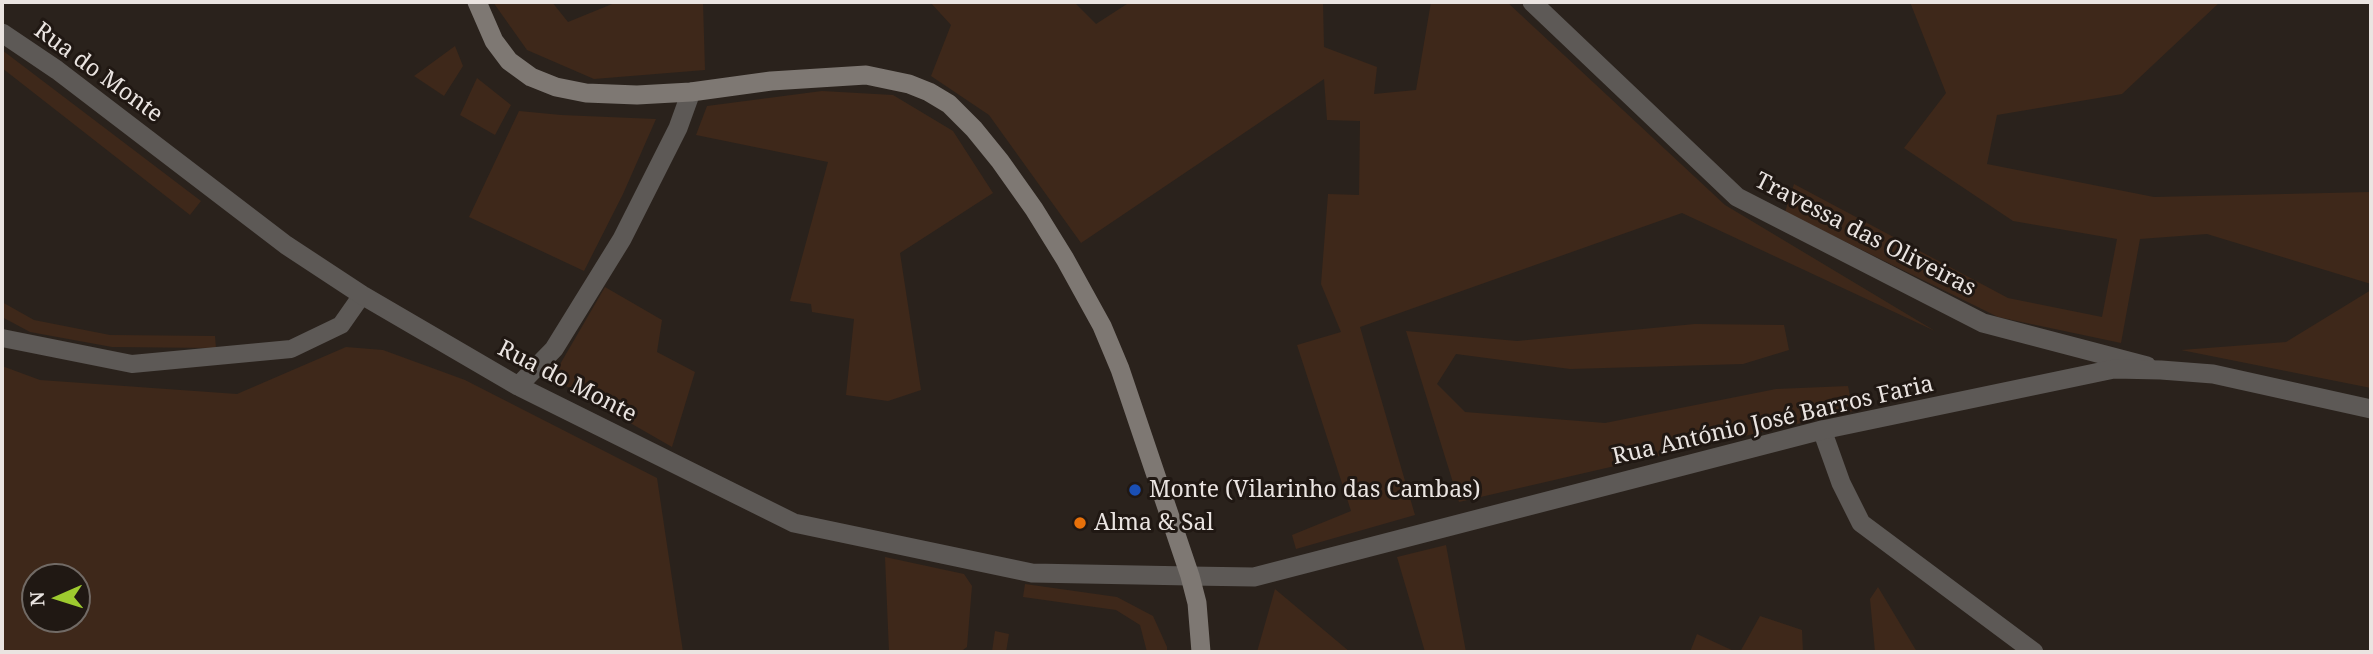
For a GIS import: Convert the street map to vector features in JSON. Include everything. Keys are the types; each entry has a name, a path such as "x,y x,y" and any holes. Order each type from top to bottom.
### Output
{"main road":[{"path":"477,2 494,41 509,61 531,77 556,87 586,93 637,95 691,92 771,81 866,75 909,84 950,104 992,150 1034,209 1102,326 1120,369 1190,576 1197,603 1201,652"}],"street":[{"name":"Travessa das Oliveiras","path":"1532,2 1737,197 1983,323 2161,370"},
{"name":"Rua do Monte","path":"2,33 57,70 286,245 362,295 518,386 794,523 1032,573 1190,576"},
{"path":"518,386 554,349 622,239 678,128 691,92"},
{"name":"Rua António José Barros Faria","path":"1190,576 1254,577 1822,430 2114,369 2213,374 2371,410"},
{"path":"1822,430 1841,483 1861,523 2034,652"}],"lane":[{"path":"2,338 132,364 291,348 341,325 362,295"}],"shaded area":[{"path":"493,2 552,2 568,22 617,2 703,2 705,70 594,79 527,50"},
{"path":"930,2 1074,2 1096,24 1130,2 1323,2 1324,47 1377,67 1374,94 1416,90 1431,2 1507,2 1725,205 1935,331 1682,213 1360,327 1415,515 1296,549 1292,535 1351,511 1297,345 1341,332 1321,284 1328,194 1359,195 1360,121 1327,120 1324,79 1081,243 989,115 931,76 951,25"},
{"path":"1910,2 2220,2 2122,94 1997,115 1987,164 2154,197 2371,192 2371,284 2207,234 2140,239 2121,343 1998,317 1785,212 1794,184 2008,298 2102,317 2117,239 2013,221 1904,148 1946,93"},
{"path":"455,46 463,66 444,96 414,76"},
{"path":"2,50 201,201 190,215 2,68"},
{"path":"477,78 511,105 495,135 460,115"},
{"path":"822,91 893,95 953,131 993,193 900,253 921,390 888,401 846,395 854,319 812,312 811,304 790,301 828,162 696,135 707,106"},
{"path":"519,111 656,119 623,194 584,271 469,217"},
{"path":"605,287 662,320 657,352 695,372 672,447 552,378"},
{"path":"2371,290 2371,388 2181,350 2286,342"},
{"path":"2,302 34,320 110,335 215,336 216,348 112,347 30,332 2,317"},
{"path":"1695,324 1784,325 1789,350 1743,364 1570,369 1456,354 1437,384 1465,412 1605,423 1776,389 1848,386 1853,411 1459,502 1406,331 1517,341"},
{"path":"346,347 383,350 465,380 657,478 683,652 2,652 2,366 40,380 237,394"},
{"path":"1446,545 1466,652 1425,652 1397,557"},
{"path":"885,557 964,574 972,586 967,647 960,652 889,652"},
{"path":"1025,584 1117,597 1153,616 1167,652 1147,652 1140,625 1116,610 1023,597"},
{"path":"1878,587 1917,652 1875,652 1870,599"},
{"path":"1275,589 1350,652 1257,652"},
{"path":"1760,616 1802,630 1803,652 1740,652"},
{"path":"995,631 1009,634 1006,652 992,652"},
{"path":"1697,634 1736,652 1690,652"}],"place":[{"name":"Monte (Vilarinho das Cambas)","path":"1135,490"},
{"name":"Alma & Sal","path":"1080,523"}]}
